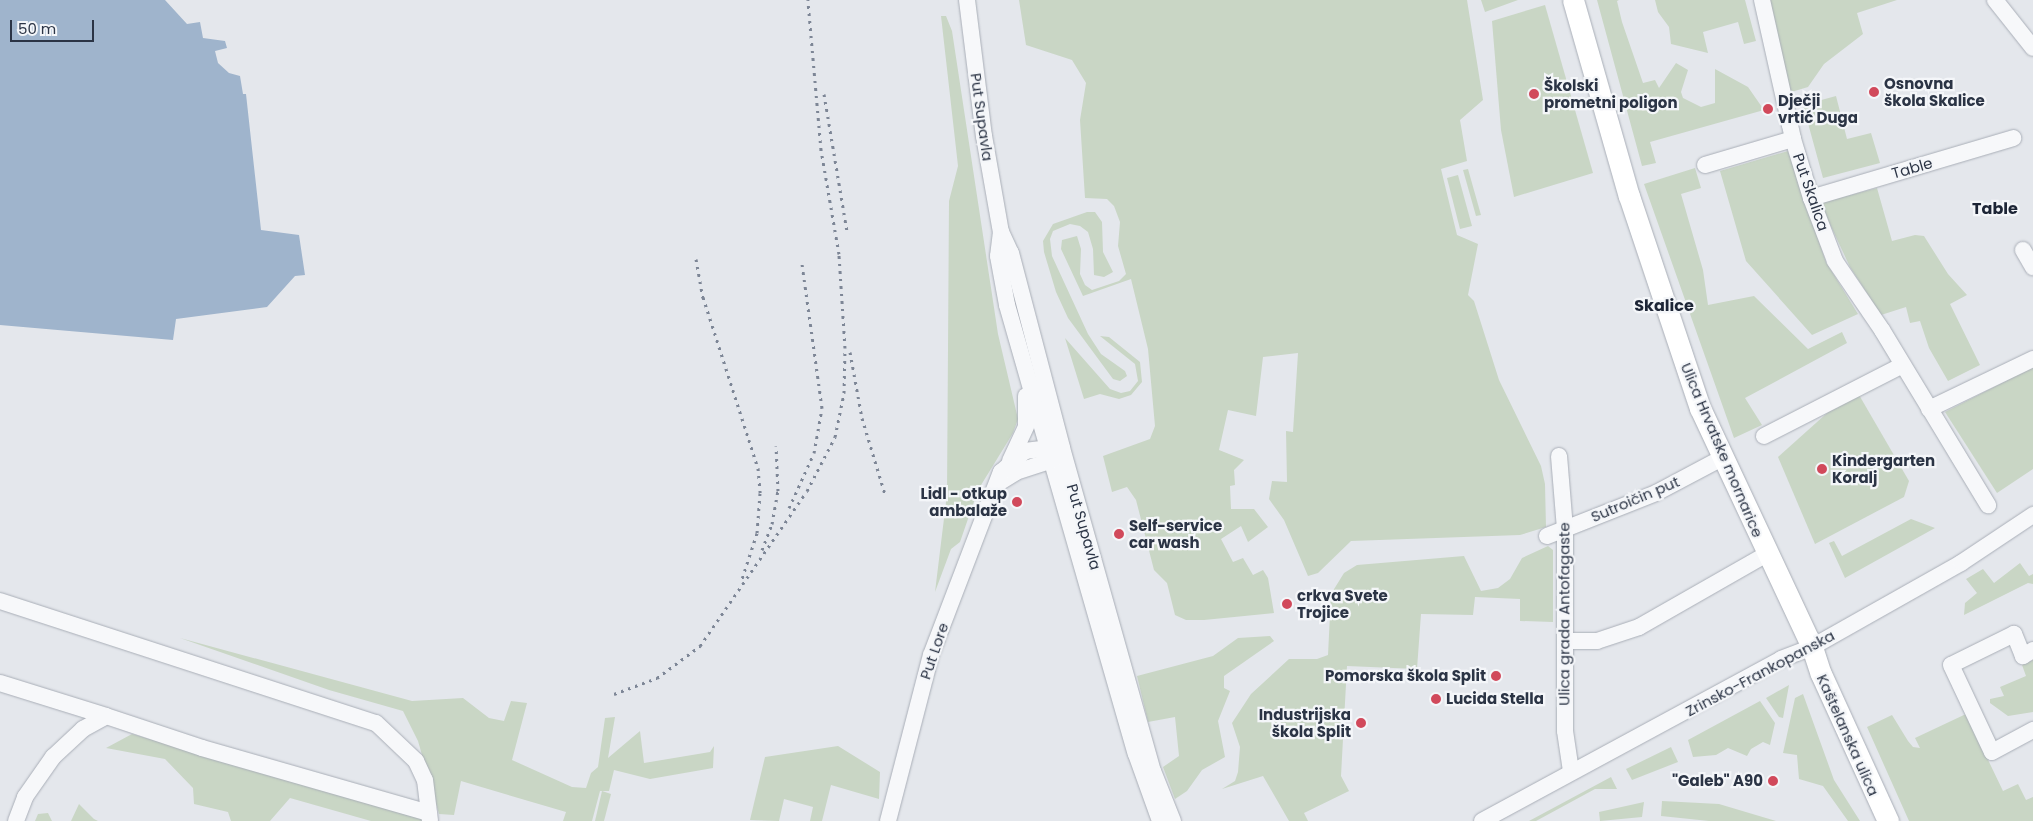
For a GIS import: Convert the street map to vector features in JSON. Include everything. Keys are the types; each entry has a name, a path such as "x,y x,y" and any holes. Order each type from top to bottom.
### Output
{"main road":[{"name":"Ulica Hrvatske mornarice","path":"1573,0 1626,187 1672,328 1722,458 1812,647"},
{"name":"Kaštelanska ulica","path":"1812,647 1821,674 1888,821"}],"street":[{"name":"Put Supavla","path":"967,0 984,136 1001,232 1011,253 1054,451 1136,754 1160,821"},
{"name":"Put Skalica","path":"1762,0 1793,138 1811,198 1836,260 1882,330 1901,366 1988,505"},
{"path":"1995,0 2033,48"},
{"path":"1705,165 1793,138"},
{"name":"Table","path":"1811,198 2013,138"},
{"name":"Put Supavla","path":"1001,232 998,256 1007,306 1025,369 1054,451 1153,771 1173,821"},
{"path":"2023,250 2033,267"},
{"path":"1929,409 2033,359"},
{"path":"1764,436 1901,366"},
{"path":"1009,463 1026,426 1025,369"},
{"name":"Put Lore","path":"888,821 931,655 996,485 1009,463 1025,451 1054,451"},
{"path":"996,485 1054,451"},
{"name":"Ulica grada Antofagaste","path":"1558,456 1564,529 1565,731 1571,771"},
{"name":"Sutroičin put","path":"1547,536 1656,493 1722,458"},
{"name":"Zrinsko-Frankopanska","path":"1482,821 1571,771 1782,659 1812,647 1961,563 2033,515"},
{"name":"Ulica Hrvatske mornarice","path":"1565,641 1597,641 1639,627 1767,554"},
{"path":"0,601 376,723 416,761 425,780 430,817 0,684"},
{"path":"2033,650 2022,656 2014,634 1950,665 1992,752 2033,730"},
{"path":"16,821 25,797 53,757 82,728 106,716"}],"green space":[{"path":"1019,0 1467,0 1483,100 1460,120 1467,161 1441,169 1457,235 1478,244 1468,295 1474,301 1499,380 1541,466 1545,484 1546,527 1520,535 1351,541 1318,573 1308,576 1284,520 1269,499 1272,481 1287,482 1286,431 1293,432 1298,353 1263,357 1256,416 1228,410 1219,450 1244,460 1234,470 1235,485 1230,486 1231,509 1254,509 1268,527 1248,542 1241,526 1221,539 1233,562 1243,558 1253,575 1263,570 1268,578 1274,613 1204,620 1186,620 1175,615 1167,583 1154,570 1136,500 1127,487 1112,492 1103,456 1150,439 1155,426 1148,349 1131,279 1083,296 1061,249 1062,240 1077,236 1081,249 1080,274 1085,285 1092,290 1119,281 1126,274 1118,246 1120,222 1114,206 1107,199 1085,198 1080,120 1086,83 1072,60 1026,45"},
{"path":"1481,0 1518,0 1485,12"},
{"path":"1597,0 1619,0 1617,1 1622,22 1643,83 1655,80 1659,88 1676,63 1688,70 1681,92 1683,98 1701,107 1715,103 1715,69 1748,87 1764,110 1650,142 1656,163 1642,166"},
{"path":"1655,0 1745,0 1756,41 1744,44 1738,22 1703,32 1708,53 1671,44 1669,27 1658,12"},
{"path":"1768,0 1897,0 1857,13 1863,34 1824,64 1808,87 1788,93"},
{"name":"Školski prometni poligon","path":"1545,5 1593,173 1514,197 1501,130 1492,21"},
{"path":"941,16 946,16 952,31 998,334 1018,419 1013,433 978,490 960,542 951,549 935,592 947,494 949,201 958,166"},
{"path":"1836,96 1847,139 1871,133 1880,163 1823,178 1803,105"},
{"path":"1788,151 1826,262 1858,314 1812,335 1746,261 1720,171"},
{"path":"1695,168 1701,188 1681,194 1703,270 1708,305 1754,296 1808,349 1842,332 1847,343 1745,398 1762,425 1734,438 1644,184"},
{"path":"1468,169 1481,215 1476,216 1463,170"},
{"path":"1458,175 1472,226 1460,229 1447,178"},
{"path":"1877,188 1892,241 1915,235 1924,236 1948,274 1967,295 1950,304 1980,365 1948,381 1929,348 1920,321 1910,323 1906,307 1881,315 1850,267 1820,203"},
{"path":"1087,212 1095,212 1102,222 1103,252 1113,272 1104,277 1094,275 1093,249 1088,232 1080,226 1070,224 1053,231 1050,239 1052,256 1088,334 1101,354 1125,371 1127,376 1120,381 1113,379 1068,318 1056,292 1044,252 1043,241 1053,224"},
{"path":"1100,336 1109,337 1140,362 1142,382 1131,395 1119,399 1100,394 1084,399 1065,338 1110,389 1121,393 1130,391 1138,381 1135,364"},
{"path":"2033,367 2033,469 1997,493 1945,412"},
{"path":"1855,388 1909,481 1904,497 1815,544 1778,457"},
{"path":"1911,519 1935,528 1845,578 1829,543 1834,541 1842,556"},
{"path":"1548,546 1553,550 1553,622 1520,621 1520,599 1475,597 1473,615 1421,614 1417,669 1347,666 1341,776 1349,791 1304,813 1308,821 1289,821 1263,776 1222,789 1235,781 1238,772 1240,747 1232,723 1251,694 1289,659 1317,659 1328,655 1331,594 1344,573 1357,565 1464,556 1481,591 1498,588 1510,579 1522,558"},
{"path":"2020,563 2029,576 2033,574 2033,584 2028,583 1964,615 1965,603 1977,593 1966,579 1983,569 1994,583"},
{"path":"1270,636 1274,641 1224,676 1224,688 1230,691 1218,721 1225,757 1202,770 1187,791 1175,799 1163,767 1179,756 1175,717 1148,722 1137,676 1213,656 1238,638"},
{"path":"180,638 412,701 463,698 489,718 504,721 511,701 527,703 512,760 572,787 586,788 591,773 598,767 605,718 615,717 608,758 640,731 644,763 710,752 714,746 713,768 650,779 614,770 609,791 600,791 592,821 563,821 566,812 461,781 454,815 439,814 418,741 403,711 329,690"},
{"path":"2033,660 2033,712 2008,716 1990,703 1990,699 2004,696 2000,687 2026,676 2022,665"},
{"path":"1789,685 1783,718 1779,717 1766,698"},
{"path":"1803,694 1834,780 1860,821 1848,821 1823,786 1799,779 1797,755 1783,753 1795,698"},
{"path":"1760,701 1775,723 1770,745 1763,742 1751,749 1747,756 1728,748 1716,755 1693,757 1688,740"},
{"path":"1966,714 2003,791 2018,784 2026,800 2033,797 2033,821 1909,821 1867,727 1892,715 1913,747 1920,748 1915,738"},
{"path":"132,734 426,818 426,821 371,821 290,798 270,821 231,821 228,812 194,804 193,788 165,759 106,748"},
{"path":"838,746 880,772 879,799 831,785 822,821 810,821 813,807 784,799 779,821 750,820 765,757"},
{"path":"1671,747 1678,762 1632,780 1626,769"},
{"path":"1611,777 1617,789 1595,789 1536,821 1529,821"},
{"path":"602,791 611,794 604,821 595,821"},
{"path":"1662,801 1719,804 1776,821 1709,821 1661,816"},
{"path":"1644,802 1642,817 1600,821 1599,812"},
{"path":"79,804 94,819 98,821 71,821"},
{"path":"48,813 52,821 35,821 38,814"}],"water":[{"path":"0,0 165,0 187,24 200,22 203,38 225,41 227,48 215,51 218,63 229,73 240,76 243,94 246,94 261,230 299,235 305,275 295,276 267,307 176,319 173,340 0,325"}],"railway":[{"path":"614,694 657,678 700,646 807,491 835,437 844,393 845,348 839,254 821,150 808,0"},
{"path":"824,94 847,231"},
{"path":"696,259 703,297 758,468 760,493 757,533 742,579"},
{"path":"789,508 814,453 822,408 802,263"},
{"path":"850,352 862,418 885,494"},
{"path":"762,550 772,524 778,491 776,446"}],"place":[{"name":"Osnovna škola Skalice","path":"1874,92"},
{"name":"Školski prometni poligon","path":"1534,94"},
{"name":"Dječji vrtić Duga","path":"1768,109"},
{"name":"Kindergarten Koralj","path":"1822,469"},
{"name":"Lidl - otkup ambalaže","path":"1017,502"},
{"name":"Self-service car wash","path":"1119,534"},
{"name":"crkva Svete Trojice","path":"1287,604"},
{"name":"Pomorska škola Split","path":"1496,676"},
{"name":"Lucida Stella","path":"1436,699"},
{"name":"Industrijska škola Split","path":"1361,723"},
{"name":"\"Galeb\" A90","path":"1773,781"}],"district":[{"name":"Table","path":"1995,209"},
{"name":"Skalice","path":"1664,306"}]}
